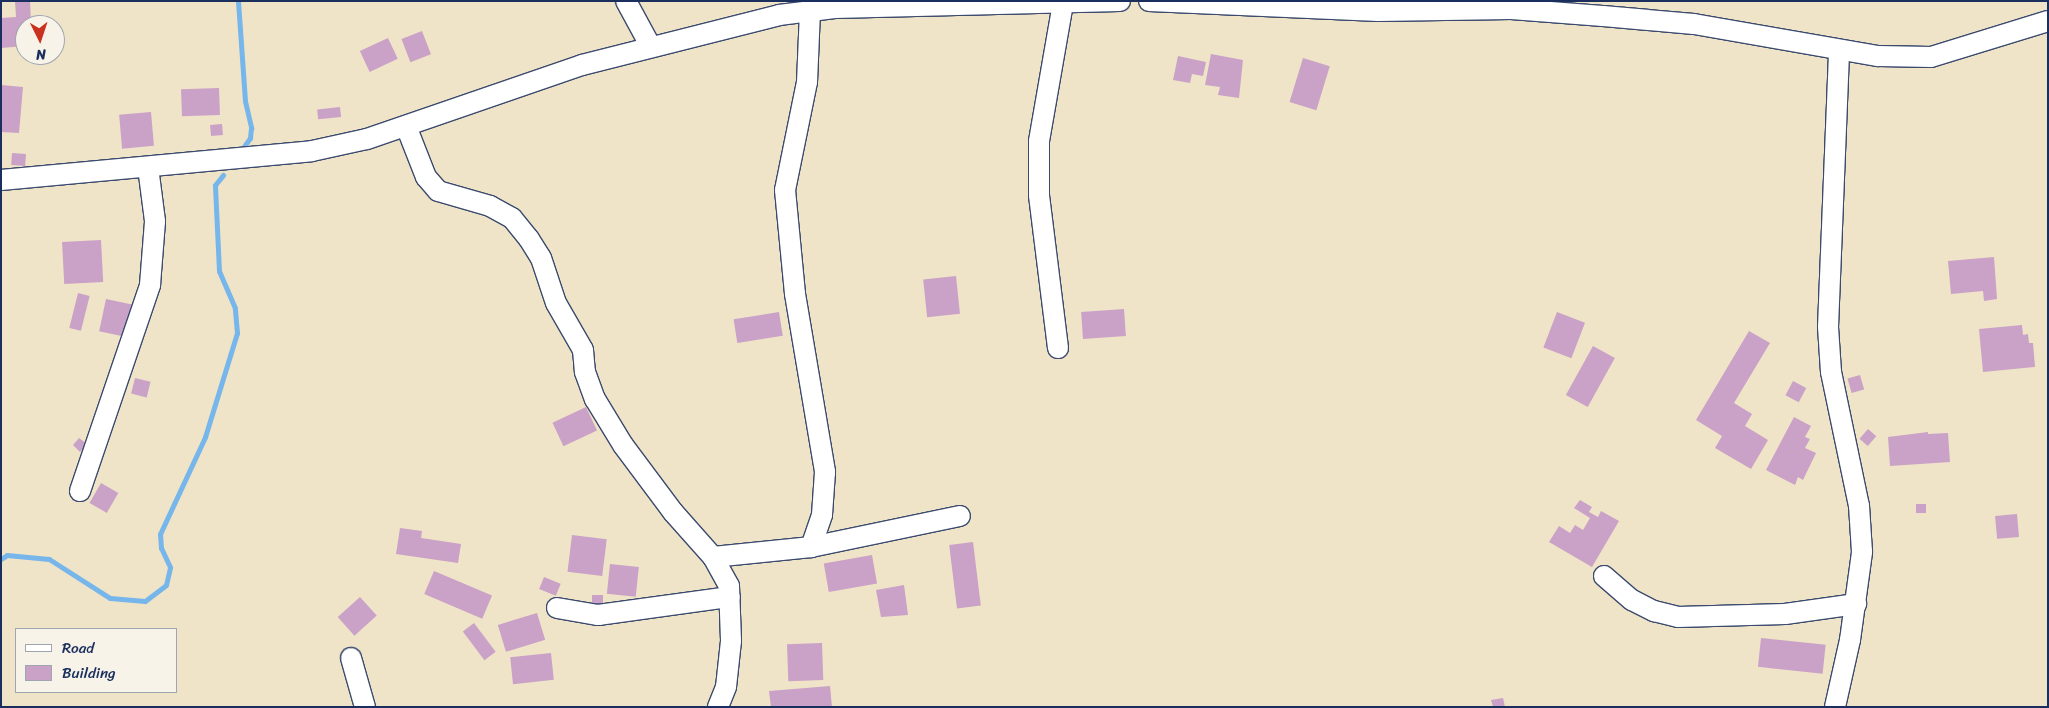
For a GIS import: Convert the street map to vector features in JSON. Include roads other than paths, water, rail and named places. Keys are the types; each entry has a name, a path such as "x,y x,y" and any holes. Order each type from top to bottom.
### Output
{"street":[{"path":"1,180 312,151 368,139 504,90 651,47 779,15 810,11 1120,1"},
{"path":"1149,1 1378,11 1629,10 1839,51 1878,56 1931,57 2048,21"},
{"path":"631,3 651,47"},
{"path":"1058,348 1039,195 1039,141 1063,3"},
{"path":"810,11 807,82 785,190 795,294 824,472 822,515 811,547"},
{"path":"1835,707 1856,604 1862,552 1859,506 1831,372 1828,327 1839,51"},
{"path":"406,126 426,177 438,191 490,206 512,218 529,239 541,258 556,303 583,350 585,372 595,398 623,445 673,512 713,557 729,586 730,650 726,687 718,707"},
{"path":"80,491 150,285 155,221 148,167"},
{"path":"713,557 811,547 960,516"},
{"path":"1604,576 1632,600 1654,611 1678,617 1785,614 1856,604"},
{"path":"557,608 598,616 730,598"},
{"path":"351,658 365,707"}],"waterway":[{"path":"238,1 245,101 251,128 250,138 245,145"},
{"path":"1,559 7,555 49,559 110,598 145,601 166,585 170,567 161,548 160,534 205,437 237,333 235,308 219,271 215,185 223,175"}]}
